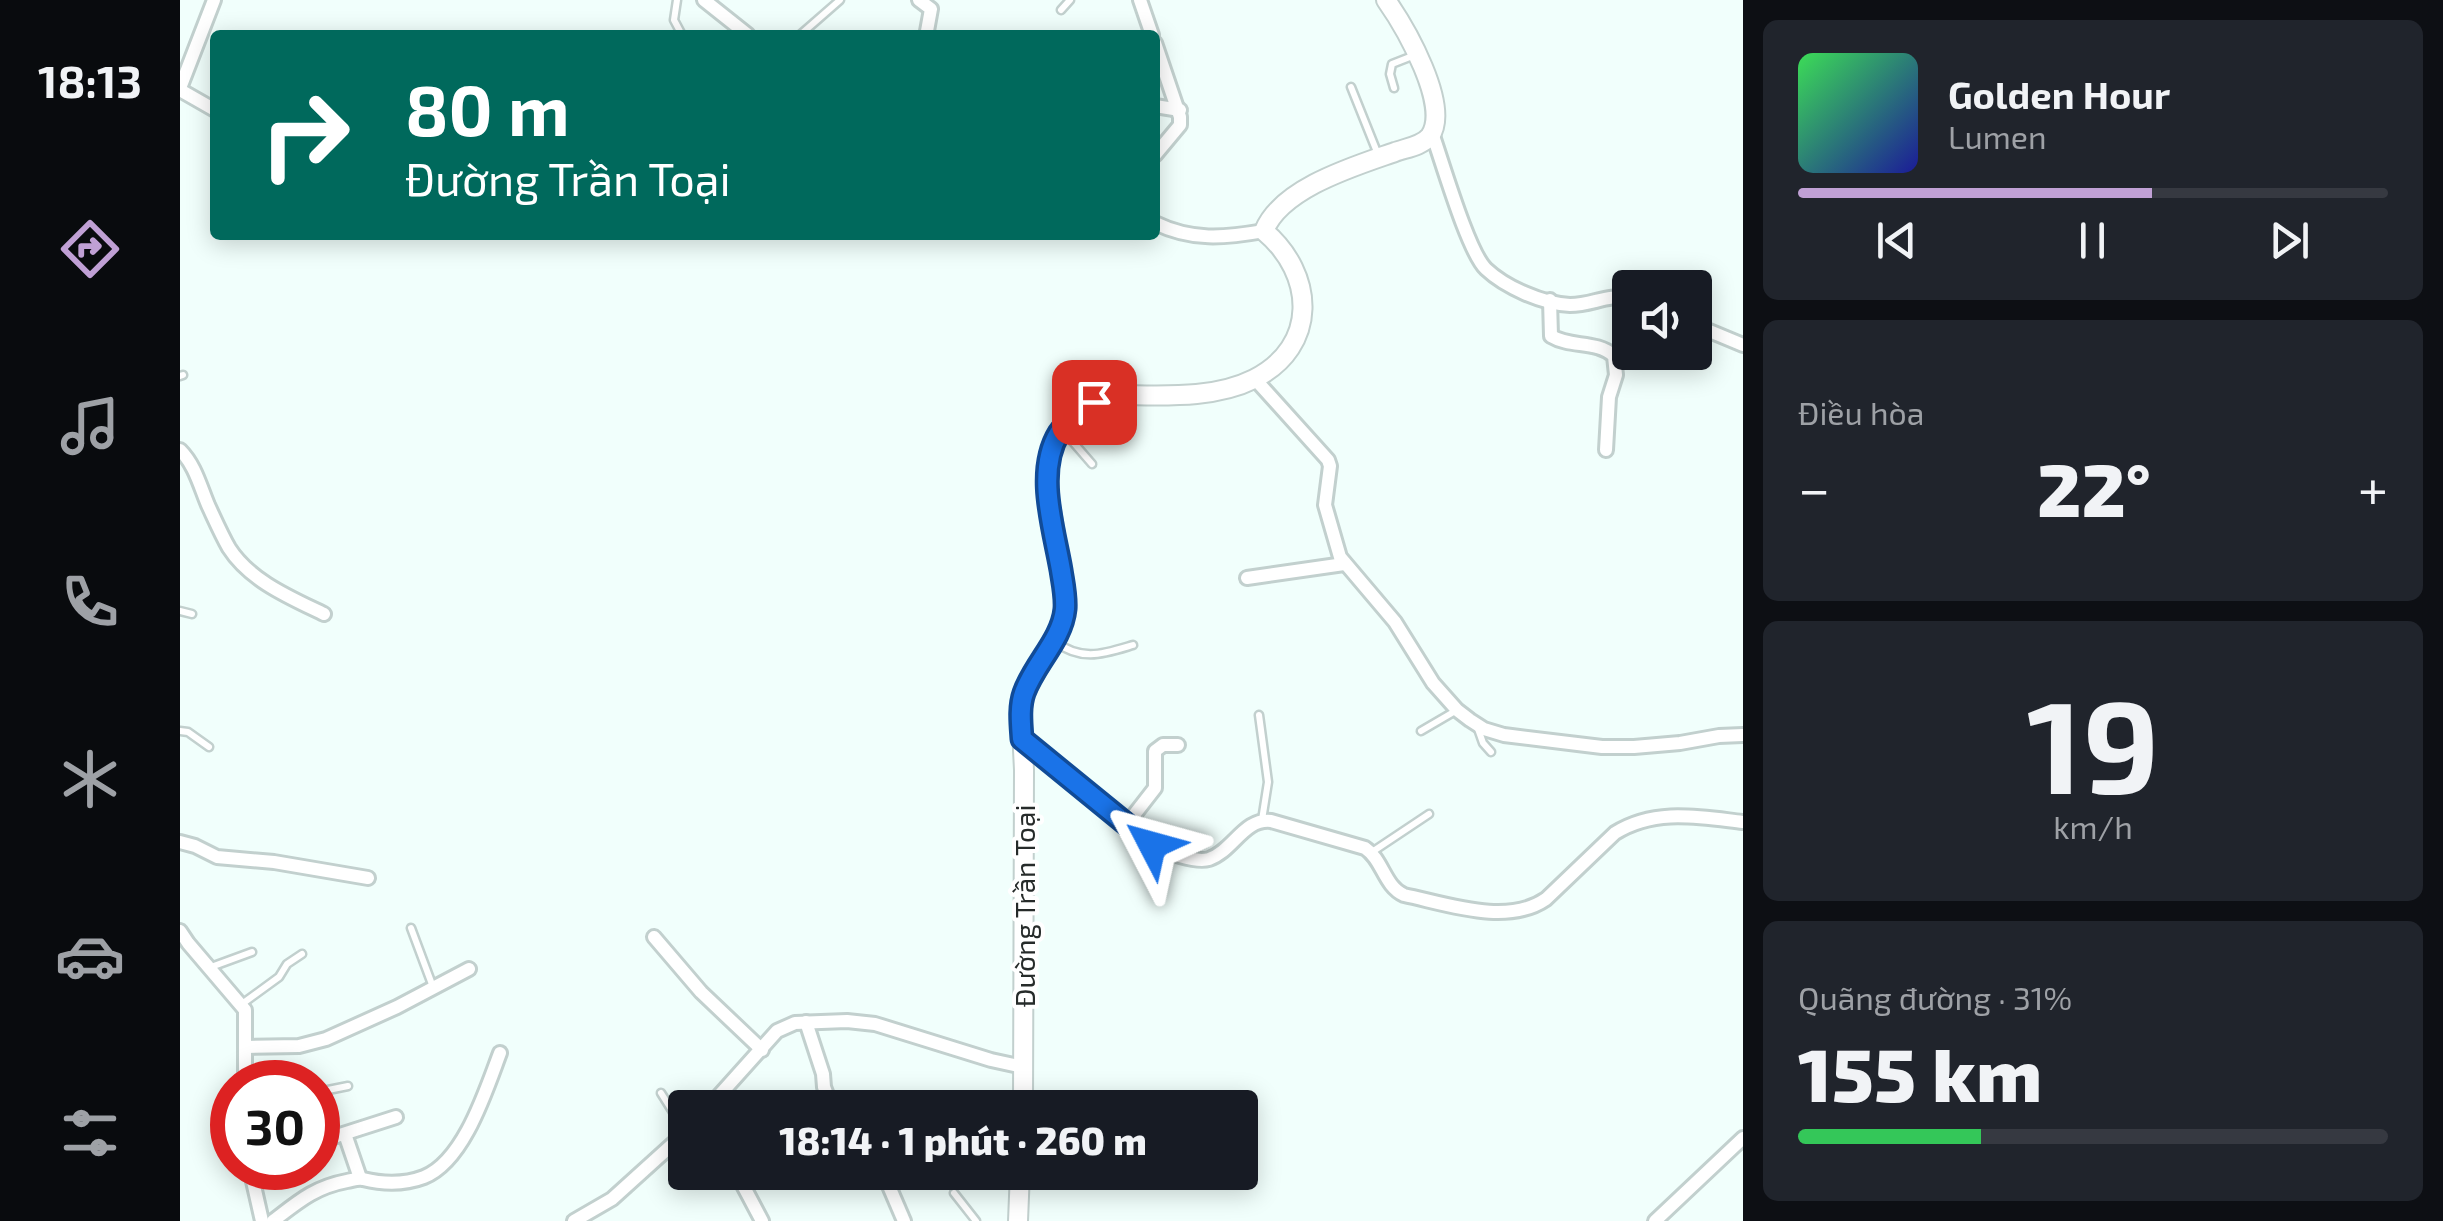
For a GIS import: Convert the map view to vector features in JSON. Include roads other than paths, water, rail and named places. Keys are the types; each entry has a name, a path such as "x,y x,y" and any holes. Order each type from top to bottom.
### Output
{"street":[{"path":"210,107 180,89 214,0"},
{"path":"704,0 742,30"},
{"path":"918,0 931,10 929,30"},
{"path":"1140,0 1150,30"},
{"path":"1264,230 1268,221 1306,188 1422,144 1432,133 1435,104 1427,74 1386,0"},
{"path":"1160,56 1180,110 1180,125 1160,149"},
{"path":"1160,107 1180,110"},
{"path":"1432,133 1477,258 1486,268 1513,288 1567,305 1612,297"},
{"path":"1160,226 1192,237 1212,238 1264,230"},
{"path":"1062,429 1103,397 1217,390 1255,378 1274,365 1296,336 1304,309 1288,257 1264,230"},
{"path":"1550,300 1551,336 1559,341 1604,348 1614,356 1616,374 1608,397 1606,450"},
{"path":"1712,331 1743,345"},
{"path":"1255,378 1328,460 1325,506 1344,564 1394,622 1433,683 1476,724 1504,735 1602,747 1650,746 1743,735"},
{"name":"Đường Trần Toại","path":"1023,1090 1021,709 1024,694 1065,612 1048,470 1053,445 1062,429"},
{"path":"180,450 191,464 215,521 242,563 270,586 324,614"},
{"path":"1246,578 1344,564"},
{"path":"1022,739 1162,850 1210,859 1262,820 1365,848 1372,852 1396,892 1508,914 1538,905 1624,828 1673,815 1743,822"},
{"path":"1127,824 1154,788 1155,751 1163,745 1178,744"},
{"path":"180,842 217,857 368,878"},
{"path":"180,931 246,1010 246,1060"},
{"path":"654,936 701,992 762,1050"},
{"path":"246,1047 312,1044 469,969"},
{"path":"806,1022 825,1090"},
{"path":"725,1090 784,1026 806,1022 874,1024 1023,1066"},
{"path":"273,1221 314,1190 329,1184 360,1178 379,1184 408,1181 424,1177 442,1164 460,1144 481,1106 500,1053"},
{"path":"340,1135 396,1117"},
{"path":"344,1134 360,1178"},
{"path":"1654,1221 1743,1138"},
{"path":"574,1221 612,1200 668,1148"},
{"path":"255,1190 262,1221"},
{"path":"745,1190 762,1221"},
{"path":"891,1190 904,1221"},
{"path":"1018,1221 1019,1190"}],"lane":[{"path":"677,0 674,20 679,30"},
{"path":"806,30 840,0"},
{"path":"1060,10 1070,0"},
{"path":"1394,88 1392,64 1416,54"},
{"path":"1350,86 1379,158"},
{"path":"1062,429 1092,464"},
{"path":"180,611 192,614"},
{"path":"1053,640 1090,656 1133,645"},
{"path":"1421,731 1457,710"},
{"path":"1259,715 1268,782 1262,820"},
{"path":"1476,724 1491,752"},
{"path":"180,731 209,747"},
{"path":"1372,852 1429,814"},
{"path":"411,928 433,987"},
{"path":"210,967 252,952"},
{"path":"242,1004 278,977 292,958 302,954"},
{"path":"340,1088 348,1086"},
{"path":"661,1092 668,1104"},
{"path":"954,1193 976,1221"}]}
